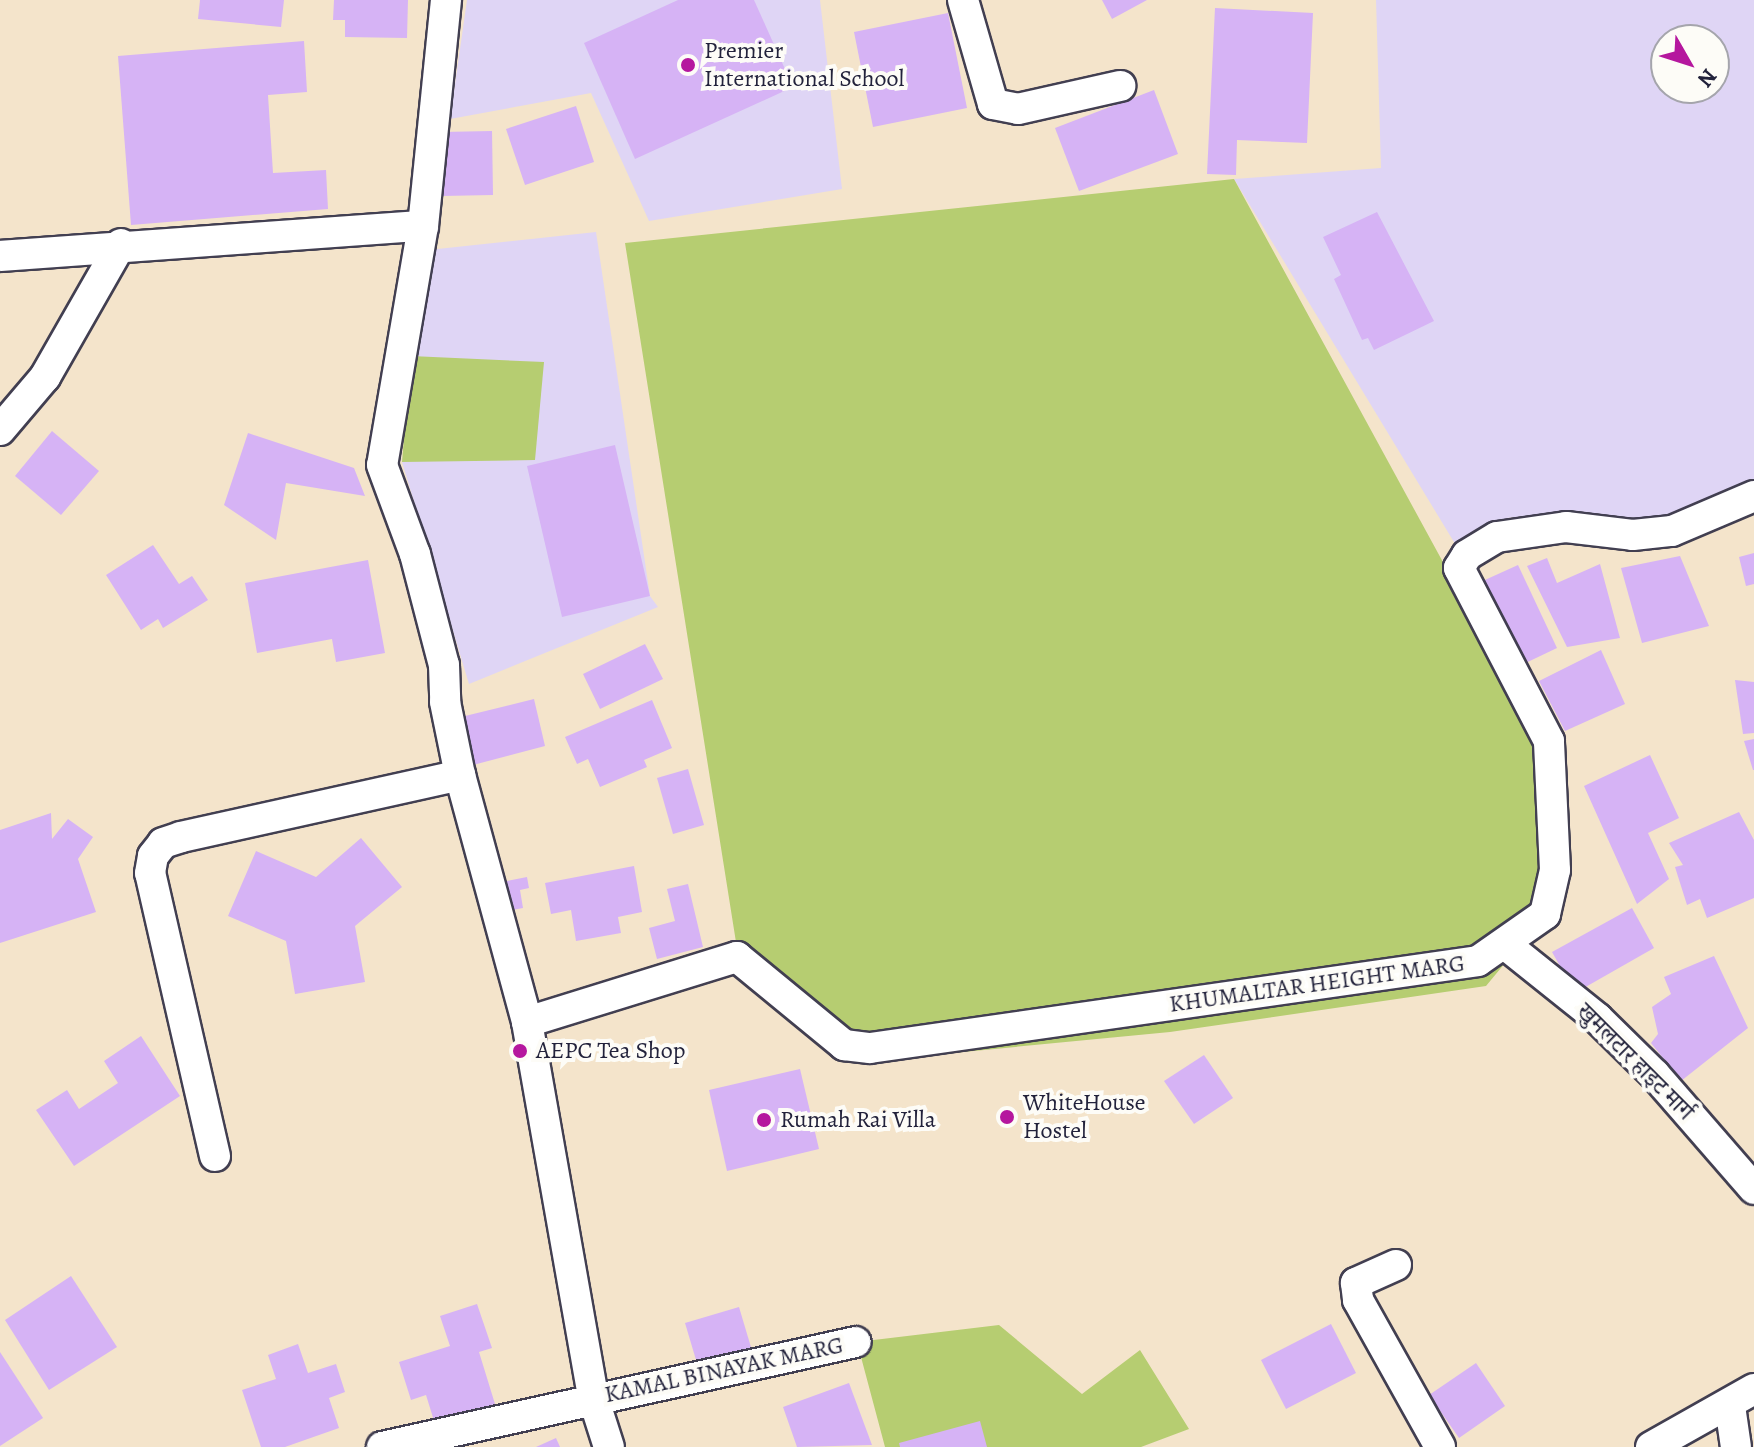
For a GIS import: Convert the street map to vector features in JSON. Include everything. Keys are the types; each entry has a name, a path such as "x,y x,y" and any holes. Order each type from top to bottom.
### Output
{"street":[{"path":"446,0 423,226 382,465 415,554 444,665 445,702 460,775 527,1022 593,1397 609,1447"},
{"path":"963,0 993,104 1018,109 1120,86"},
{"path":"0,256 121,244 423,226"},
{"path":"0,430 45,377 121,244"},
{"name":"KHUMALTAR HEIGHT MARG","path":"527,1022 737,957 844,1045 870,1048 1478,961 1506,945 1545,914 1555,870 1549,741 1459,568 1467,555 1497,537 1566,527 1633,535 1672,531 1754,496"},
{"path":"215,1156 150,873 153,856 163,843 181,837 460,775"},
{"name":"खुमलटार हाइट मार्ग","path":"1506,945 1597,1018 1646,1065 1754,1189"},
{"path":"1396,1265 1356,1283 1358,1300 1440,1447"},
{"name":"KAMAL BINAYAK MARG","path":"382,1447 593,1397 855,1342"},
{"path":"1651,1447 1742,1398"},
{"path":"1736,1447 1742,1398"}],"shaded area":[{"path":"467,0 820,0 842,189 649,221 591,93 450,119"},
{"path":"1376,0 1754,0 1754,483 1669,521 1564,512 1507,518 1457,547 1234,179 1381,168"},
{"path":"596,232 650,596 658,607 469,684 402,462 428,250"}],"green space":[{"path":"1234,179 1444,564 1544,731 1545,915 1486,986 1170,1032 849,1063 742,980 625,243"},
{"path":"411,356 544,362 535,460 402,462"},
{"path":"999,1325 1082,1394 1140,1350 1189,1429 1141,1447 885,1447 857,1342"}],"building":[{"path":"200,0 284,0 281,27 198,19"},
{"path":"334,0 408,0 407,38 345,37 345,20 333,20"},
{"name":"Premier International School","path":"678,0 754,0 793,87 635,159 584,43"},
{"path":"1102,0 1147,0 1112,19"},
{"path":"1215,8 1313,13 1307,143 1237,140 1236,175 1207,174"},
{"path":"948,13 967,108 873,127 854,32"},
{"path":"304,41 307,92 268,95 273,173 326,170 328,209 131,225 118,56"},
{"path":"1154,90 1178,154 1079,191 1055,128"},
{"path":"576,106 594,162 525,185 506,129"},
{"path":"492,131 493,195 442,196 441,132"},
{"path":"1377,212 1434,321 1374,350 1368,338 1362,340 1334,279 1341,275 1323,237"},
{"path":"52,431 99,471 61,515 15,476"},
{"path":"248,433 354,468 365,496 286,483 276,540 224,505"},
{"path":"615,445 650,596 562,617 527,466"},
{"path":"153,545 179,584 192,576 208,600 163,628 158,619 141,630 106,575"},
{"path":"1754,553 1754,584 1746,586 1739,557"},
{"path":"1680,556 1709,626 1642,643 1621,568"},
{"path":"1547,558 1557,583 1600,564 1620,638 1567,647 1527,566"},
{"path":"368,560 385,653 336,662 332,639 257,653 245,583"},
{"path":"1518,565 1557,648 1519,666 1476,584"},
{"path":"645,644 663,679 600,709 583,674"},
{"path":"1601,650 1625,704 1565,731 1539,681"},
{"path":"1735,680 1754,682 1754,733 1743,734"},
{"path":"534,699 545,746 473,765 461,717"},
{"path":"652,700 672,748 644,760 647,767 600,787 588,759 577,764 565,737"},
{"path":"1754,739 1754,770 1753,770 1744,741"},
{"path":"1650,755 1679,818 1648,833 1669,879 1637,904 1584,786"},
{"path":"688,769 704,825 673,834 657,778"},
{"path":"1739,812 1754,840 1754,898 1707,918 1700,899 1687,905 1675,867 1683,865 1669,843"},
{"path":"51,813 52,839 68,819 93,837 78,859 96,912 0,943 0,830"},
{"path":"361,838 402,887 355,926 365,982 295,994 286,941 228,916 256,851 316,877"},
{"path":"634,866 642,912 618,917 621,933 576,941 571,910 551,914 545,883"},
{"path":"527,877 529,888 520,890 523,908 507,911 502,882"},
{"path":"688,884 703,947 657,959 649,928 675,921 667,889"},
{"path":"1632,908 1654,948 1575,993 1552,952"},
{"path":"1714,956 1748,1028 1681,1081 1651,1043 1658,1034 1652,1007 1671,994 1664,977"},
{"path":"141,1036 180,1096 74,1166 36,1110 67,1090 79,1109 118,1083 104,1061"},
{"path":"1204,1055 1233,1098 1194,1124 1164,1081"},
{"name":"Rumah Rai Villa","path":"800,1069 819,1149 727,1171 709,1090"},
{"path":"71,1276 117,1347 49,1390 5,1320"},
{"path":"477,1304 492,1348 479,1352 495,1404 435,1424 426,1395 411,1400 399,1362 450,1346 440,1316"},
{"path":"739,1307 753,1354 699,1370 685,1323"},
{"path":"1331,1324 1356,1373 1286,1409 1261,1360"},
{"path":"298,1344 308,1373 336,1364 345,1392 329,1398 339,1428 285,1447 261,1447 242,1390 276,1379 268,1355"},
{"path":"0,1352 43,1418 0,1446"},
{"path":"1476,1363 1505,1406 1459,1438 1429,1395"},
{"path":"849,1383 872,1445 797,1447 783,1407"},
{"path":"980,1421 987,1447 900,1447 899,1443"},
{"path":"556,1438 560,1447 536,1447"}],"place":[{"name":"Premier International School","path":"688,65"},
{"name":"AEPC Tea Shop","path":"520,1051"},
{"name":"WhiteHouse Hostel","path":"1007,1117"},
{"name":"Rumah Rai Villa","path":"764,1120"}]}
